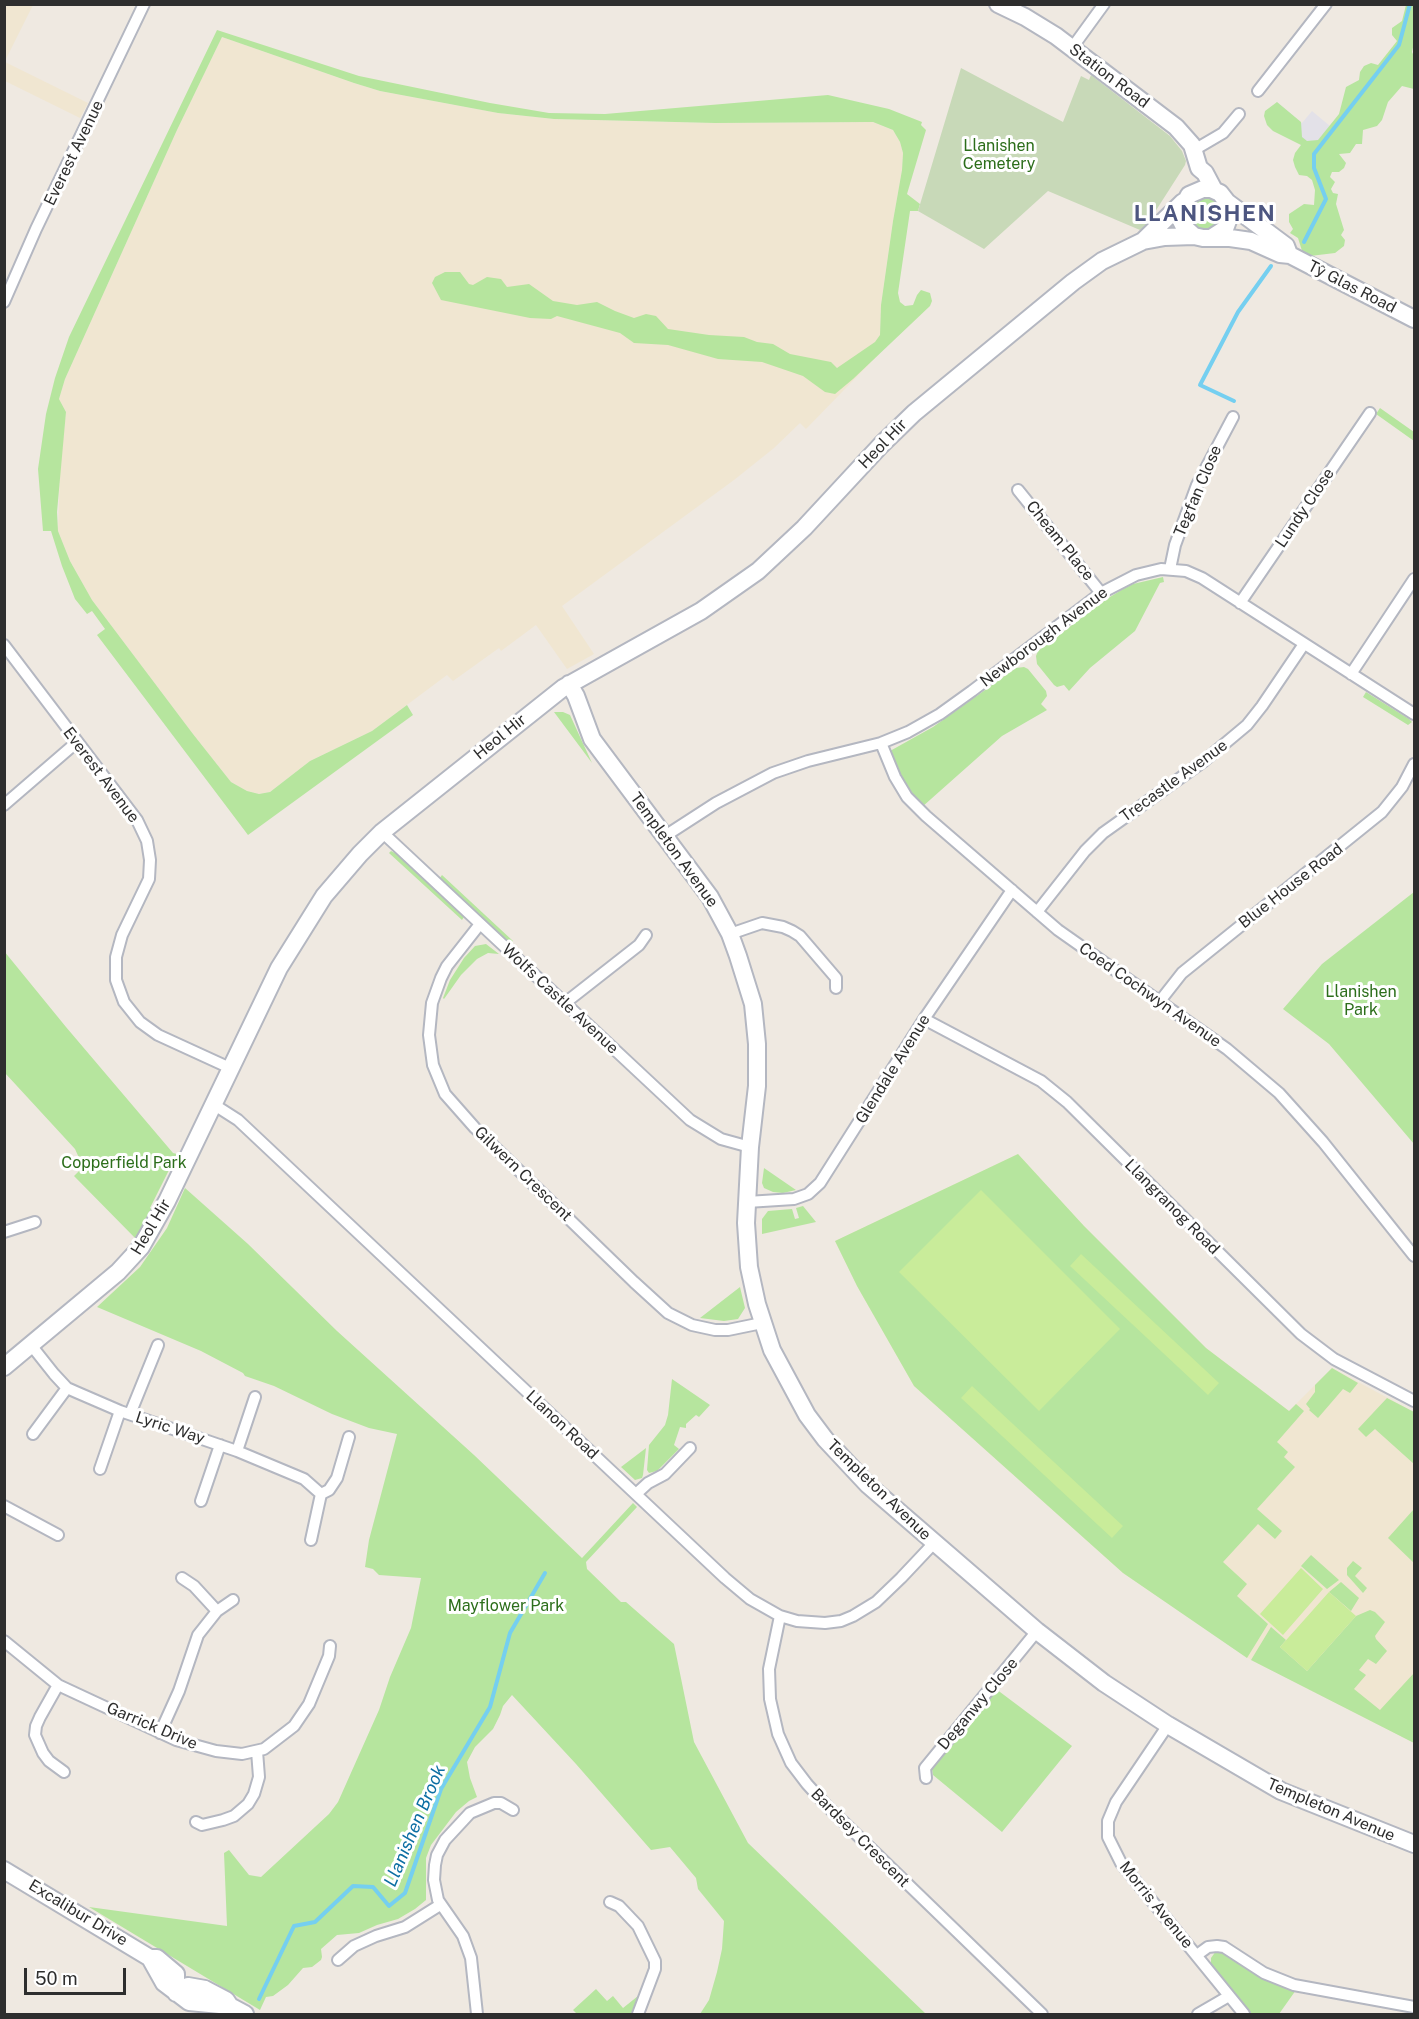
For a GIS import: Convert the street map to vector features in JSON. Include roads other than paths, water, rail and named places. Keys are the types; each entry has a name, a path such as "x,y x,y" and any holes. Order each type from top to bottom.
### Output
{"street":[{"name":"Everest Avenue","path":"4,302 36,229 144,4"},
{"name":"Station Road","path":"998,4 1038,24 1176,127 1185,135 1194,150 1200,168 1221,196"},
{"path":"1072,48 1104,4"},
{"path":"1258,91 1326,4"},
{"path":"1194,150 1223,133 1239,114"},
{"path":"1186,198 1203,189 1221,196 1230,210 1228,224 1219,234 1203,237 1184,227 1181,221 1181,210 1191,182 1200,168"},
{"name":"Tŷ Glas Road","path":"1221,196 1286,246 1290,255"},
{"name":"Heol Hir","path":"1143,242 1186,198"},
{"name":"Heol Hir","path":"4,1367 95,1293 134,1257 164,1209 273,978 311,915 334,884 382,832 569,684 701,611 746,581 788,544 881,445 932,396 1073,282 1102,261 1143,242 1165,237 1203,237"},
{"name":"Tŷ Glas Road","path":"1203,237 1251,241 1280,254 1290,255 1414,319"},
{"name":"Lundy Close","path":"1240,603 1370,413"},
{"name":"Tegfan Close","path":"1170,569 1175,545 1197,485 1233,417"},
{"name":"Cheam Place","path":"1018,490 1101,592"},
{"name":"Newborough Avenue","path":"665,836 716,803 773,772 881,743 908,732 940,714 1023,654 1101,592 1136,575 1170,569 1193,574 1414,714"},
{"path":"1351,674 1414,579"},
{"name":"Trecastle Avenue","path":"1037,912 1085,851 1103,833 1199,765 1247,725 1304,644"},
{"name":"Everest Avenue","path":"4,645 137,820 147,841 150,870 146,887 122,935 116,957 116,980 124,1002 149,1030 230,1068"},
{"name":"Templeton Avenue","path":"569,684 576,696 592,739 710,897 730,934 753,1004 756,1026 757,1075 750,1147 747,1251 762,1323 772,1350 792,1389 825,1439 868,1485 1037,1631 1089,1672 1168,1725 1281,1791 1414,1844"},
{"path":"4,805 77,742"},
{"name":"Coed Cochwyn Avenue","path":"881,743 895,777 914,806 1067,936 1160,1000 1249,1066 1279,1093 1318,1136 1414,1256"},
{"name":"Blue House Road","path":"1160,1000 1182,973 1382,812 1402,787 1414,764"},
{"name":"Wolfs Castle Avenue","path":"382,832 690,1120 721,1139 750,1147"},
{"name":"Glendale Avenue","path":"747,1202 794,1199 808,1194 820,1183 924,1019 1012,890"},
{"path":"730,934 762,923 792,931 800,936 836,978 836,988"},
{"name":"Gilwern Crescent","path":"480,924 447,966 432,1003 429,1035 433,1065 445,1094 475,1128 668,1313 692,1325 715,1330 728,1330 762,1323"},
{"path":"565,1003 639,945 646,935"},
{"name":"Llangranog Road","path":"924,1019 1025,1071 1048,1086 1067,1102 1301,1334 1334,1359 1414,1401"},
{"name":"Llanon Road","path":"213,1104 238,1120 750,1599 780,1616 797,1621 825,1623 841,1621 853,1616 888,1591 934,1543"},
{"path":"4,1232 35,1222"},
{"name":"Lyric Way","path":"31,1345 67,1388 125,1413 237,1451 304,1479 321,1494"},
{"path":"125,1413 158,1345"},
{"path":"33,1434 67,1388"},
{"path":"237,1451 255,1397"},
{"name":"Lyric Way","path":"99,1469 125,1413"},
{"path":"311,1540 321,1494 329,1490 337,1478 349,1437"},
{"name":"Lyric Way","path":"201,1501 220,1445"},
{"path":"636,1494 648,1483 665,1474 690,1448"},
{"path":"4,1506 58,1535"},
{"path":"182,1578 194,1586 217,1611"},
{"path":"160,1733 179,1691 198,1635 217,1611 233,1599"},
{"name":"Bardsey Crescent","path":"780,1616 769,1669 770,1692 778,1734 791,1763 826,1805 1027,2002 1042,2014"},
{"name":"Deganwy Close","path":"926,1778 925,1768 1037,1631"},
{"name":"Garrick Drive","path":"4,1641 58,1685 160,1733 195,1746 242,1754 257,1751 272,1744 285,1735 302,1717 329,1656 330,1646"},
{"path":"58,1685 40,1716 35,1735 49,1761 64,1772"},
{"name":"Morris Avenue","path":"1168,1725 1116,1802 1108,1821 1108,1837 1121,1863 1244,2014"},
{"path":"196,1822 202,1825 223,1820 234,1816 248,1804 259,1777 257,1751"},
{"path":"477,2014 471,1958 456,1925 440,1905 435,1888 435,1865 440,1848 450,1833 470,1813 486,1805 501,1803 513,1810"},
{"name":"Excalibur Drive","path":"4,1870 150,1958 157,1958 176,1974 176,1993 189,2002 230,2006 245,2014"},
{"path":"610,1902 619,1906 638,1926 655,1960 655,1969 638,2014"},
{"path":"338,1960 354,1946 405,1927 440,1905"},
{"path":"1197,1955 1209,1947 1224,1947 1264,1973 1294,1985 1414,2007"},
{"path":"1198,2014 1229,1996"}],"waterway":[{"name":"Llanishen Brook","path":"1304,242 1326,199 1314,168 1314,154 1399,45 1410,4"},
{"name":"Llanishen Brook","path":"1234,401 1200,385 1238,312 1271,266"},
{"name":"Llanishen Brook","path":"259,1999 294,1926 315,1922 353,1886 373,1887 389,1906 405,1893 441,1789 490,1707 510,1633 545,1573"}],"district":[{"name":"LLANISHEN","path":"1205,214"}],"park label":[{"name":"Llanishen Cemetery","path":"999,155"},
{"name":"Llanishen Park","path":"1361,1001"},
{"name":"Copperfield Park","path":"124,1163"},
{"name":"Mayflower Park","path":"506,1606"}]}
